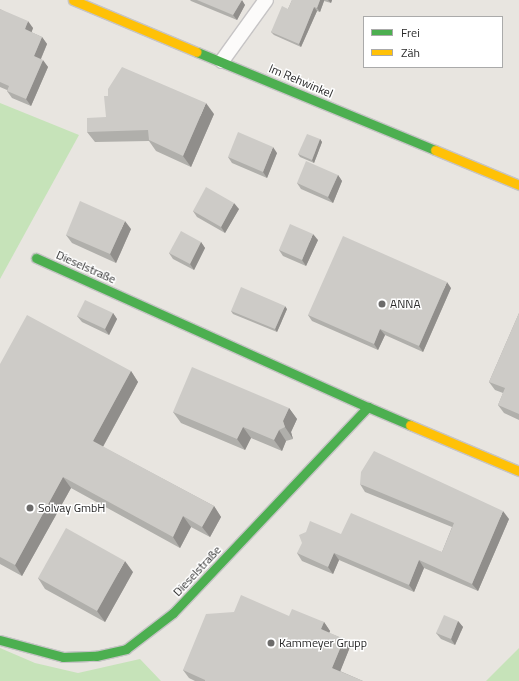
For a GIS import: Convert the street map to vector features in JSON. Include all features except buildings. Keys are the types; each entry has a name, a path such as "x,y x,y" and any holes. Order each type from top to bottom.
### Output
{"street":[{"name":"Im Rehwinkel","path":"73,0 519,185"},
{"path":"222,61 266,0"},
{"name":"Dieselstraße","path":"36,258 368,408 519,471"},
{"name":"Dieselstraße","path":"0,640 63,657 96,656 126,649 173,614 368,408"}],"green space":[{"path":"0,103 79,135 0,279"},
{"path":"0,648 35,663 78,673 140,659 161,681 0,681"},
{"path":"519,648 519,681 486,681"}],"traffic: fast":[{"path":"197,52 435,150"},
{"path":"36,258 368,407"},
{"path":"0,640 63,657 96,656 126,649 173,613 368,407 410,425"}],"traffic: slow":[{"path":"73,0 197,52"},
{"path":"435,150 519,185"},
{"path":"410,425 519,471"}],"place":[{"name":"ANNA","path":"382,304"},
{"name":"Solvay GmbH","path":"30,508"},
{"name":"Kammeyer Grupp","path":"271,643"}]}
